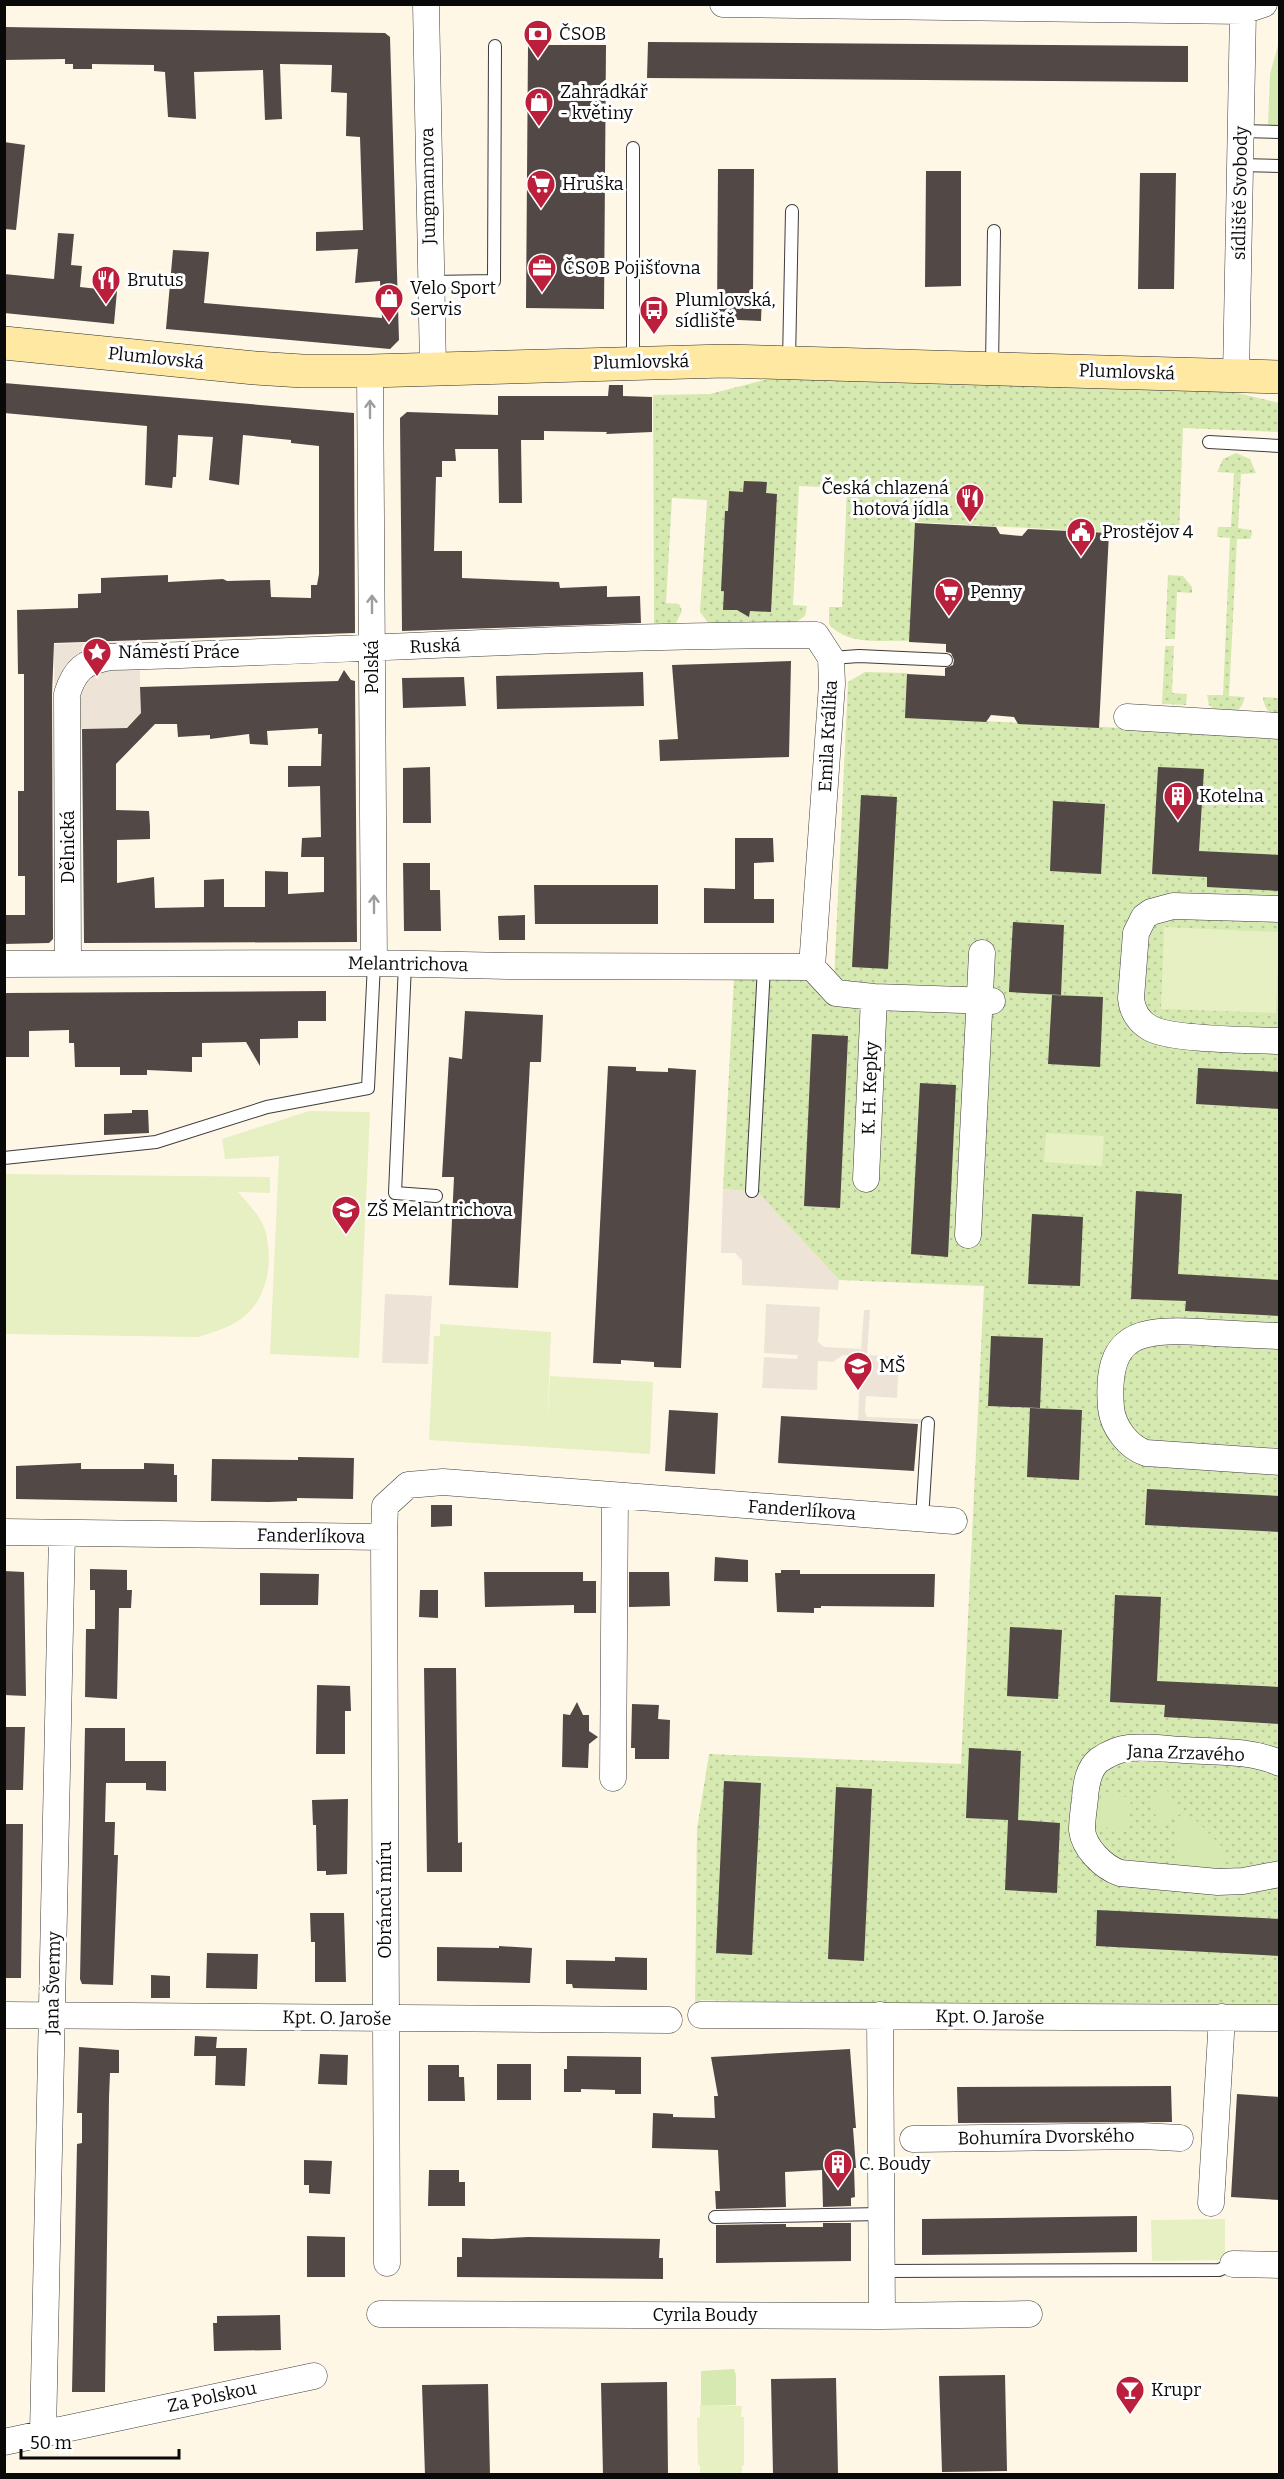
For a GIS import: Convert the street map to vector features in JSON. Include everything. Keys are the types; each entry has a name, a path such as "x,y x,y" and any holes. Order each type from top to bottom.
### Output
{"main road":[{"name":"Plumlovská","path":"4,343 255,368 370,371 633,362 789,361 1280,378"}],"street":[{"name":"Jungmannova","path":"426,4 433,369"},
{"name":"sídliště Svobody","path":"723,4 1253,8 1241,131 1236,376"},
{"name":"Polská","path":"370,371 374,963"},
{"name":"Emila Králíka","path":"654,639 816,635 831,658 832,684 812,967"},
{"name":"Ruská","path":"144,656 654,639"},
{"name":"Dělnická","path":"68,964 68,694 72,679 79,670 94,660 144,656"},
{"path":"1127,717 1280,726"},
{"path":"1280,909 1173,906 1151,912 1144,917 1136,933 1131,998 1132,1008 1138,1018 1156,1031 1175,1035 1280,1041"},
{"path":"968,1235 986,1001 982,953"},
{"name":"Melantrichova","path":"4,964 374,963 812,967"},
{"path":"812,967 836,993 874,997 986,1001"},
{"name":"K. H. Kepky","path":"866,1179 874,997"},
{"path":"1280,1336 1165,1330 1139,1335 1126,1343 1116,1358 1111,1406 1114,1422 1122,1434 1134,1448 1146,1453 1280,1462"},
{"name":"Fanderlíkova","path":"4,1532 384,1537 385,1506 408,1485 443,1482 954,1521"},
{"path":"613,1778 615,1496"},
{"name":"Jana Švermy","path":"43,2433 62,1533"},
{"name":"Obránců míru","path":"384,1537 387,2264"},
{"name":"Jana Zrzavého","path":"1280,1763 1249,1754 1141,1748 1114,1752 1100,1760 1090,1771 1086,1787 1082,1830 1086,1842 1098,1859 1112,1870 1129,1875 1218,1882 1252,1880 1280,1874"},
{"name":"Kpt. O. Jaroše","path":"4,2015 669,2020"},
{"name":"Kpt. O. Jaroše","path":"701,2015 880,2015 1068,2019 1280,2018"},
{"path":"880,2015 882,2316"},
{"path":"1211,2204 1222,2018"},
{"name":"Bohumíra Dvorského","path":"913,2139 1142,2136 1180,2138"},
{"path":"1233,2264 1280,2265"},
{"name":"Cyrila Boudy","path":"380,2314 882,2316 1029,2314"},
{"name":"Za Polskou","path":"4,2442 314,2376"}],"lane":[{"path":"431,282 494,281 495,46"},
{"path":"1241,131 1280,132"},
{"path":"633,148 633,362"},
{"path":"1240,165 1280,166"},
{"path":"789,361 792,211"},
{"path":"992,368 994,231"},
{"path":"1209,442 1280,446"},
{"path":"831,658 859,656 946,660"},
{"path":"4,1158 156,1142 267,1107 368,1088 374,963"},
{"path":"405,964 395,1193 436,1196"},
{"path":"752,1191 764,967"},
{"path":"922,1519 928,1422"},
{"path":"715,2217 881,2214"},
{"path":"881,2271 1219,2270 1233,2264"}],"green space":[{"path":"1279,42 1279,125 1268,125 1270,74"},
{"path":"783,375 1230,391 1279,403 1279,432 1183,428 1179,536 916,522 910,641 855,639 845,636 829,624 829,607 842,607 847,488 799,486 793,605 807,606 805,616 792,625 709,624 700,612 707,500 672,498 666,603 679,604 682,611 676,623 654,623 653,395 710,394"},
{"path":"1236,453 1250,459 1256,473 1241,474 1238,528 1251,530 1252,534 1250,539 1237,539 1229,696 1245,697 1239,710 1226,714 1209,705 1207,695 1223,695 1230,538 1217,537 1218,527 1231,527 1234,473 1217,472 1223,459"},
{"path":"1168,575 1183,576 1192,587 1192,593 1177,592 1175,639 1165,639"},
{"path":"1165,646 1174,646 1172,693 1187,694 1186,705 1162,704"},
{"path":"865,672 908,673 906,717 1279,736 1279,2009 885,2005 701,2000 695,2007 697,1829 709,1754 961,1764 984,1286 839,1280 757,1192 723,1189 734,977 834,980 848,682"},
{"path":"1263,697 1279,698 1279,717 1268,710"},
{"path":"1164,927 1279,932 1276,1013 1161,1009"},
{"path":"309,1111 370,1112 359,1358 270,1354 279,1156 225,1159 222,1139"},
{"path":"1046,1133 1104,1136 1102,1166 1044,1162"},
{"path":"5,1174 270,1177 270,1193 238,1192 254,1210 265,1230 269,1263 261,1295 248,1313 237,1322 198,1337 5,1334"},
{"path":"440,1324 551,1332 547,1429 550,1376 653,1382 650,1454 429,1440 434,1336 440,1336"},
{"path":"1166,1788 1182,1813 1162,1825 1146,1800"},
{"path":"1101,1795 1131,1797 1129,1829 1099,1827"},
{"path":"1189,1818 1197,1821 1225,1850 1225,1856 1217,1864 1202,1866 1185,1864 1184,1871 1177,1870 1176,1826 1183,1819"},
{"path":"1225,2219 1225,2260 1152,2261 1151,2220"},
{"path":"734,2369 736,2405 701,2406 701,2371"},
{"path":"700,2405 742,2406 744,2465 742,2474 700,2474 697,2418 700,2417"}],"shaded area":[{"name":"Náměstí Práce","path":"139,641 141,713 126,728 55,729 54,644"},
{"path":"723,1189 757,1192 839,1280 838,1290 742,1285 742,1260 735,1253 721,1253"},
{"path":"385,1294 432,1296 428,1364 382,1363"},
{"path":"766,1304 820,1307 818,1342 824,1347 861,1349 864,1310 870,1310 867,1355 899,1357 897,1398 866,1396 867,1417 922,1419 922,1423 858,1420 861,1356 843,1355 833,1362 818,1361 817,1390 762,1388 764,1357 797,1359 798,1355 764,1353"}],"building":[{"path":"4,27 385,33 390,37 399,340 390,349 166,329 173,250 209,252 204,303 382,318 380,281 355,283 358,249 316,251 316,232 363,230 360,137 346,136 347,93 331,92 332,65 280,64 282,119 265,120 263,70 194,72 196,119 168,117 165,72 154,71 154,65 92,64 92,69 73,69 73,64 65,64 65,59 4,60"},
{"path":"648,42 1188,46 1188,82 647,78"},
{"path":"528,45 606,45 604,309 526,308"},
{"path":"4,142 25,145 16,230 4,229"},
{"path":"718,169 754,169 753,294 762,294 761,321 717,319"},
{"path":"926,171 961,171 961,286 925,287"},
{"path":"1140,173 1176,173 1174,289 1138,289"},
{"path":"58,233 74,234 71,265 82,266 80,287 117,291 114,324 4,313 4,274 54,279"},
{"path":"4,383 354,413 355,633 54,643 52,694 53,939 49,943 4,944 4,915 25,915 25,876 18,876 18,791 24,791 24,674 18,674 17,610 78,608 78,594 101,593 101,578 143,576 168,575 168,582 223,579 227,581 270,580 271,597 311,598 311,585 317,585 319,574 319,446 291,443 291,440 243,435 239,485 209,480 213,437 178,435 176,477 173,477 172,488 145,485 147,426 4,413"},
{"path":"609,385 623,385 623,396 652,397 652,432 606,434 607,432 544,431 544,440 521,440 522,503 499,503 498,449 455,449 456,461 442,461 442,477 436,477 434,551 462,551 462,578 559,582 560,588 607,586 607,597 640,596 641,623 402,631 400,418 407,412 498,415 498,396 608,396"},
{"path":"744,481 767,482 766,493 777,494 771,612 750,611 749,617 737,610 723,610 724,591 721,591 725,511 728,511 729,491 743,492"},
{"path":"915,523 996,527 1000,534 1022,536 1028,529 1109,533 1099,728 1018,724 1014,717 991,715 986,722 905,718 907,674 945,676 945,668 953,665 954,660 951,653 946,652 946,644 909,642"},
{"path":"791,661 789,757 660,761 659,740 678,739 672,665"},
{"path":"344,670 351,680 355,681 357,942 84,943 82,729 127,728 141,713 140,687 338,681","holes":["155,724 177,724 178,737 210,735 210,739 249,734 250,744 268,745 267,731 318,728 318,734 322,734 321,766 288,766 288,787 320,786 321,837 302,838 301,857 324,857 324,892 288,894 288,872 265,871 265,907 224,907 224,879 204,880 204,907 155,908 154,877 117,883 117,840 150,839 150,826 149,811 116,810 116,764"]},
{"path":"643,672 644,706 497,709 496,676"},
{"path":"464,677 466,706 403,708 402,678"},
{"path":"430,767 431,823 403,823 403,768"},
{"name":"Kotelna","path":"1158,767 1204,769 1199,851 1280,855 1280,891 1207,887 1207,877 1152,874"},
{"path":"861,795 897,797 888,969 852,967"},
{"path":"1053,801 1105,804 1101,874 1050,871"},
{"path":"735,838 773,838 774,862 754,863 754,899 774,899 774,923 704,923 704,888 735,889"},
{"path":"403,863 430,863 430,890 440,890 441,931 404,931"},
{"path":"534,885 658,885 658,924 535,924"},
{"path":"525,915 525,940 499,940 498,916"},
{"path":"1013,922 1064,925 1061,995 1009,992"},
{"path":"326,991 326,1021 298,1021 298,1038 260,1039 260,1066 246,1042 202,1043 202,1057 192,1057 192,1072 147,1070 147,1075 120,1075 120,1067 75,1067 74,1043 69,1043 69,1030 29,1031 29,1057 5,1057 4,993"},
{"path":"1052,995 1103,997 1100,1067 1048,1064"},
{"path":"465,1011 543,1015 541,1062 530,1062 518,1288 449,1285 454,1177 442,1177 449,1057 462,1059"},
{"path":"812,1034 848,1036 840,1208 804,1206"},
{"path":"608,1066 636,1067 636,1071 668,1072 668,1068 696,1070 681,1368 654,1367 654,1362 621,1360 621,1364 593,1363"},
{"path":"1198,1068 1280,1072 1280,1109 1196,1104"},
{"path":"920,1083 956,1085 948,1257 911,1254"},
{"path":"132,1110 148,1110 149,1133 104,1135 104,1114 132,1113"},
{"path":"1136,1191 1182,1194 1178,1274 1280,1280 1280,1316 1185,1311 1186,1301 1131,1299"},
{"path":"1032,1214 1083,1217 1080,1286 1028,1284"},
{"path":"991,1336 1043,1338 1040,1408 988,1406"},
{"path":"1030,1408 1082,1410 1079,1480 1027,1477"},
{"path":"669,1410 718,1413 715,1474 665,1471"},
{"path":"781,1416 918,1424 914,1471 778,1463"},
{"path":"298,1457 354,1458 353,1499 297,1498 297,1501 269,1502 211,1501 212,1459 298,1460"},
{"path":"81,1463 81,1469 144,1469 144,1463 174,1464 174,1475 177,1475 177,1502 16,1499 16,1466"},
{"path":"1147,1489 1280,1496 1280,1532 1145,1525"},
{"path":"431,1505 452,1505 452,1526 431,1527"},
{"path":"715,1557 748,1560 748,1582 714,1581"},
{"path":"90,1569 127,1570 127,1590 132,1590 131,1608 119,1608 117,1699 85,1697 86,1629 95,1629 95,1590 90,1590"},
{"path":"781,1570 800,1570 800,1574 935,1574 934,1607 821,1606 821,1608 814,1608 814,1613 777,1612 775,1573 781,1573"},
{"path":"4,1571 24,1572 26,1696 4,1695"},
{"path":"484,1572 583,1572 583,1581 596,1581 596,1613 574,1613 574,1605 485,1607"},
{"path":"629,1572 669,1572 670,1606 629,1607"},
{"path":"260,1573 319,1574 318,1605 260,1605"},
{"path":"420,1590 438,1590 438,1618 419,1617"},
{"path":"1115,1595 1161,1597 1157,1681 1280,1687 1280,1724 1164,1717 1165,1705 1110,1702"},
{"path":"1010,1627 1062,1630 1058,1699 1007,1696"},
{"path":"424,1668 456,1668 458,1843 462,1842 462,1872 427,1872"},
{"path":"317,1685 350,1686 351,1711 345,1711 345,1754 316,1754"},
{"path":"577,1702 583,1715 589,1715 589,1731 598,1737 589,1744 588,1768 562,1767 563,1714 570,1715"},
{"path":"632,1704 659,1705 658,1719 670,1720 669,1759 635,1759 635,1748 631,1748"},
{"path":"4,1727 25,1727 23,1790 4,1790"},
{"path":"85,1728 125,1728 125,1761 166,1761 166,1791 146,1790 146,1783 106,1783 105,1822 115,1822 114,1855 118,1855 113,1985 82,1984 80,1979"},
{"path":"969,1748 1021,1751 1018,1820 1060,1823 1057,1893 1005,1890 1008,1820 966,1818"},
{"path":"724,1781 761,1783 752,1955 716,1953"},
{"path":"836,1787 872,1789 864,1961 828,1959"},
{"path":"348,1799 347,1874 326,1875 326,1871 317,1871 316,1825 313,1825 312,1800"},
{"path":"4,1824 23,1824 21,1978 4,1978"},
{"path":"1097,1910 1280,1919 1280,1956 1096,1946"},
{"path":"310,1913 344,1913 346,1982 315,1982 315,1942 311,1942"},
{"path":"499,1946 532,1948 530,1983 437,1981 437,1947 499,1948"},
{"path":"207,1953 258,1954 257,1989 206,1988"},
{"path":"615,1957 647,1958 647,1990 573,1988 572,1984 566,1984 566,1960 615,1961"},
{"path":"151,1975 170,1976 170,1998 151,1998"},
{"path":"195,2036 217,2037 216,2048 247,2048 245,2086 215,2085 216,2056 194,2056"},
{"path":"79,2047 119,2050 119,2073 110,2073 109,2097 105,2392 72,2392 77,2144 82,2143 82,2113 77,2113"},
{"path":"850,2049 856,2128 853,2128 856,2168 854,2168 855,2197 851,2198 851,2206 823,2207 822,2170 785,2172 786,2207 716,2209 715,2191 720,2191 718,2150 652,2148 653,2113 673,2114 673,2117 715,2118 714,2096 718,2096 711,2057"},
{"path":"320,2054 348,2055 347,2085 318,2084"},
{"path":"567,2056 641,2057 641,2094 615,2094 615,2090 581,2089 581,2092 564,2092 564,2069 567,2069"},
{"path":"497,2064 531,2064 531,2100 497,2100"},
{"path":"428,2065 459,2065 459,2077 464,2077 465,2101 428,2101"},
{"path":"1171,2086 1172,2122 958,2123 957,2087"},
{"path":"1237,2094 1280,2097 1280,2200 1231,2197"},
{"path":"304,2160 332,2161 330,2194 309,2193 309,2185 304,2185"},
{"path":"429,2170 459,2170 459,2182 465,2182 465,2206 428,2206"},
{"path":"1137,2216 1137,2252 922,2255 922,2219"},
{"path":"823,2223 851,2223 851,2261 716,2263 716,2225 786,2224 786,2227 823,2227"},
{"path":"307,2236 345,2237 345,2277 307,2277"},
{"path":"462,2238 660,2239 659,2258 663,2258 663,2279 457,2277 457,2257 462,2257"},
{"path":"280,2315 281,2350 214,2351 213,2323 217,2323 217,2316"},
{"path":"1005,2375 1007,2471 942,2472 939,2376"},
{"path":"836,2378 838,2474 773,2474 771,2379"},
{"path":"667,2382 668,2475 603,2475 601,2383"},
{"path":"488,2384 490,2475 425,2475 422,2385"}],"place":[{"name":"ČSOB","path":"538,60"},
{"name":"Zahrádkář - květiny","path":"539,128"},
{"name":"Hruška","path":"541,210"},
{"name":"ČSOB Pojišťovna","path":"542,294"},
{"name":"Brutus","path":"106,306"},
{"name":"Velo Sport Servis","path":"389,324"},
{"name":"Plumlovská, sídliště","path":"654,336"},
{"name":"Česká chlazená hotová jídla","path":"970,524"},
{"name":"Prostějov 4","path":"1081,558"},
{"name":"Penny","path":"949,618"},
{"name":"Náměstí Práce","path":"97,678"},
{"name":"Kotelna","path":"1178,822"},
{"name":"ZŠ Melantrichova","path":"346,1236"},
{"name":"MŠ","path":"858,1392"},
{"name":"C. Boudy","path":"838,2190"},
{"name":"Krupr","path":"1130,2416"}]}
